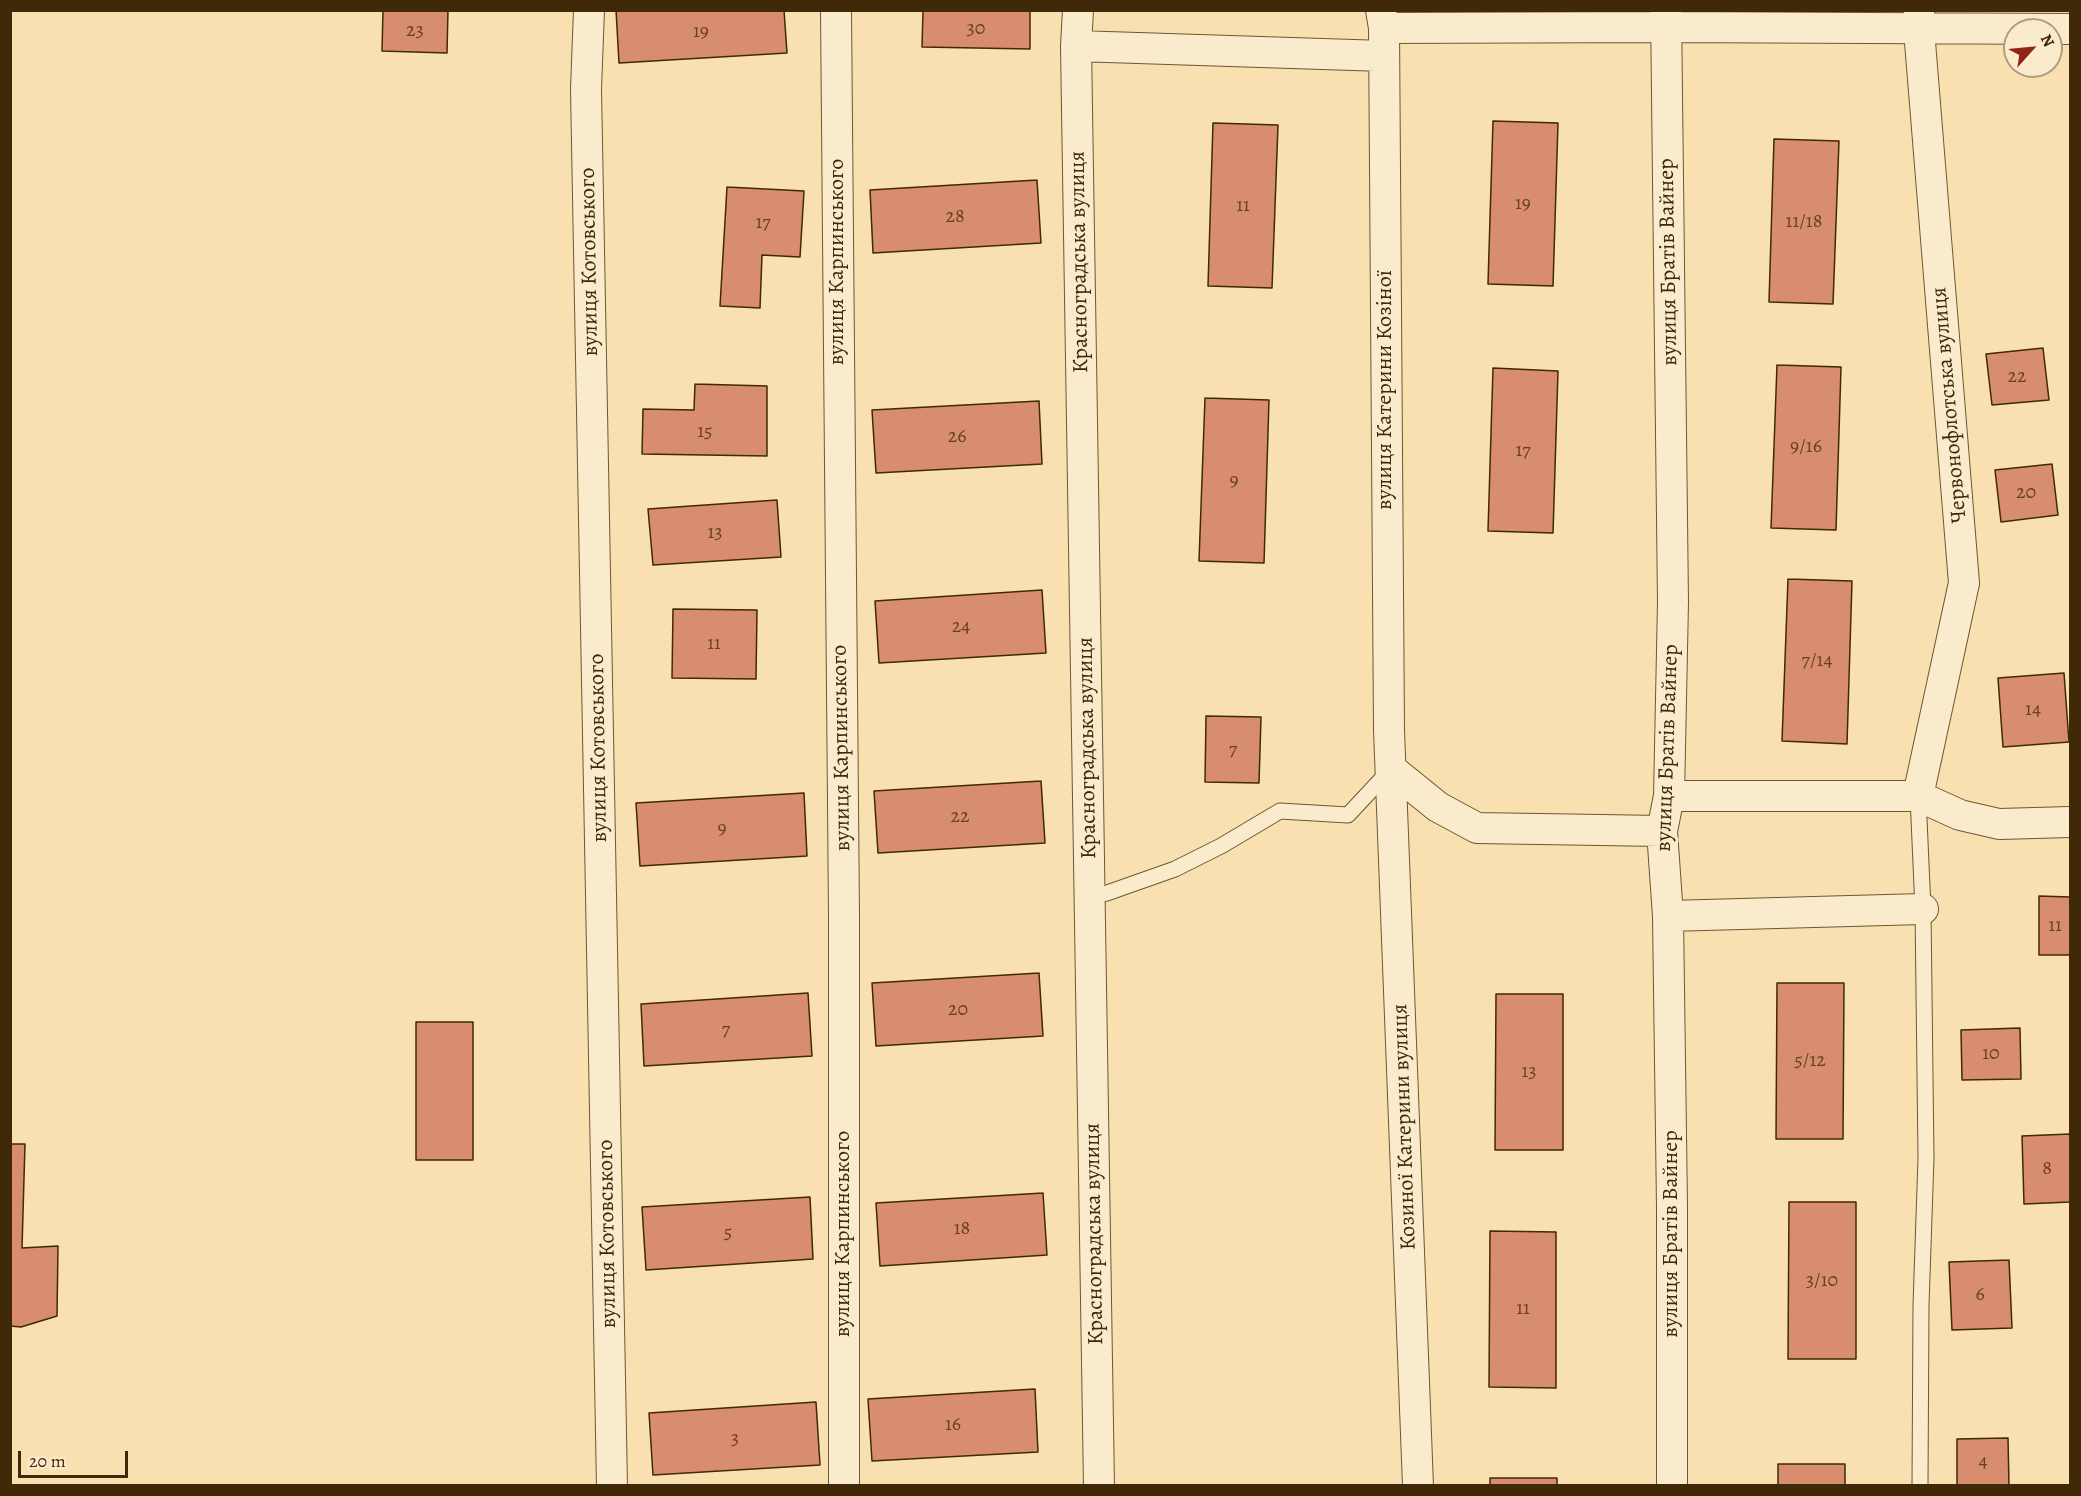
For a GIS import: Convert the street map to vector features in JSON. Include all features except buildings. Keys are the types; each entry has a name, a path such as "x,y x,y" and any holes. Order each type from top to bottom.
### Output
{"street":[{"name":"вулиця Котовського","path":"589,10 586,89 612,1485"},
{"name":"вулиця Карпинського","path":"837,10 844,916 844,1485"},
{"name":"Красноградська вулиця","path":"1078,10 1076,46 1100,1485"},
{"path":"1076,46 1666,19 1918,20 2070,29"},
{"name":"вулиця Братів Вайнер","path":"1666,19 1673,602 1669,796 1662,831 1668,916 1672,1208 1672,1485"},
{"name":"Червонофлотська вулиця","path":"1918,20 1964,583 1918,796"},
{"name":"вулиця Катерини Козіної","path":"1383,32 1391,769"},
{"path":"1391,769 1438,807 1477,828 1662,831"},
{"name":"Козиної Катерини вулиця","path":"1391,769 1418,1485"},
{"path":"1669,796 1918,796 1960,815 2000,824 2070,822"},
{"path":"1668,916 1923,909"}],"lane":[{"path":"1090,897 1175,869 1221,846 1280,811 1347,815 1391,769"},
{"path":"1918,796 1923,909 1926,1158 1921,1305 1920,1485"}]}
